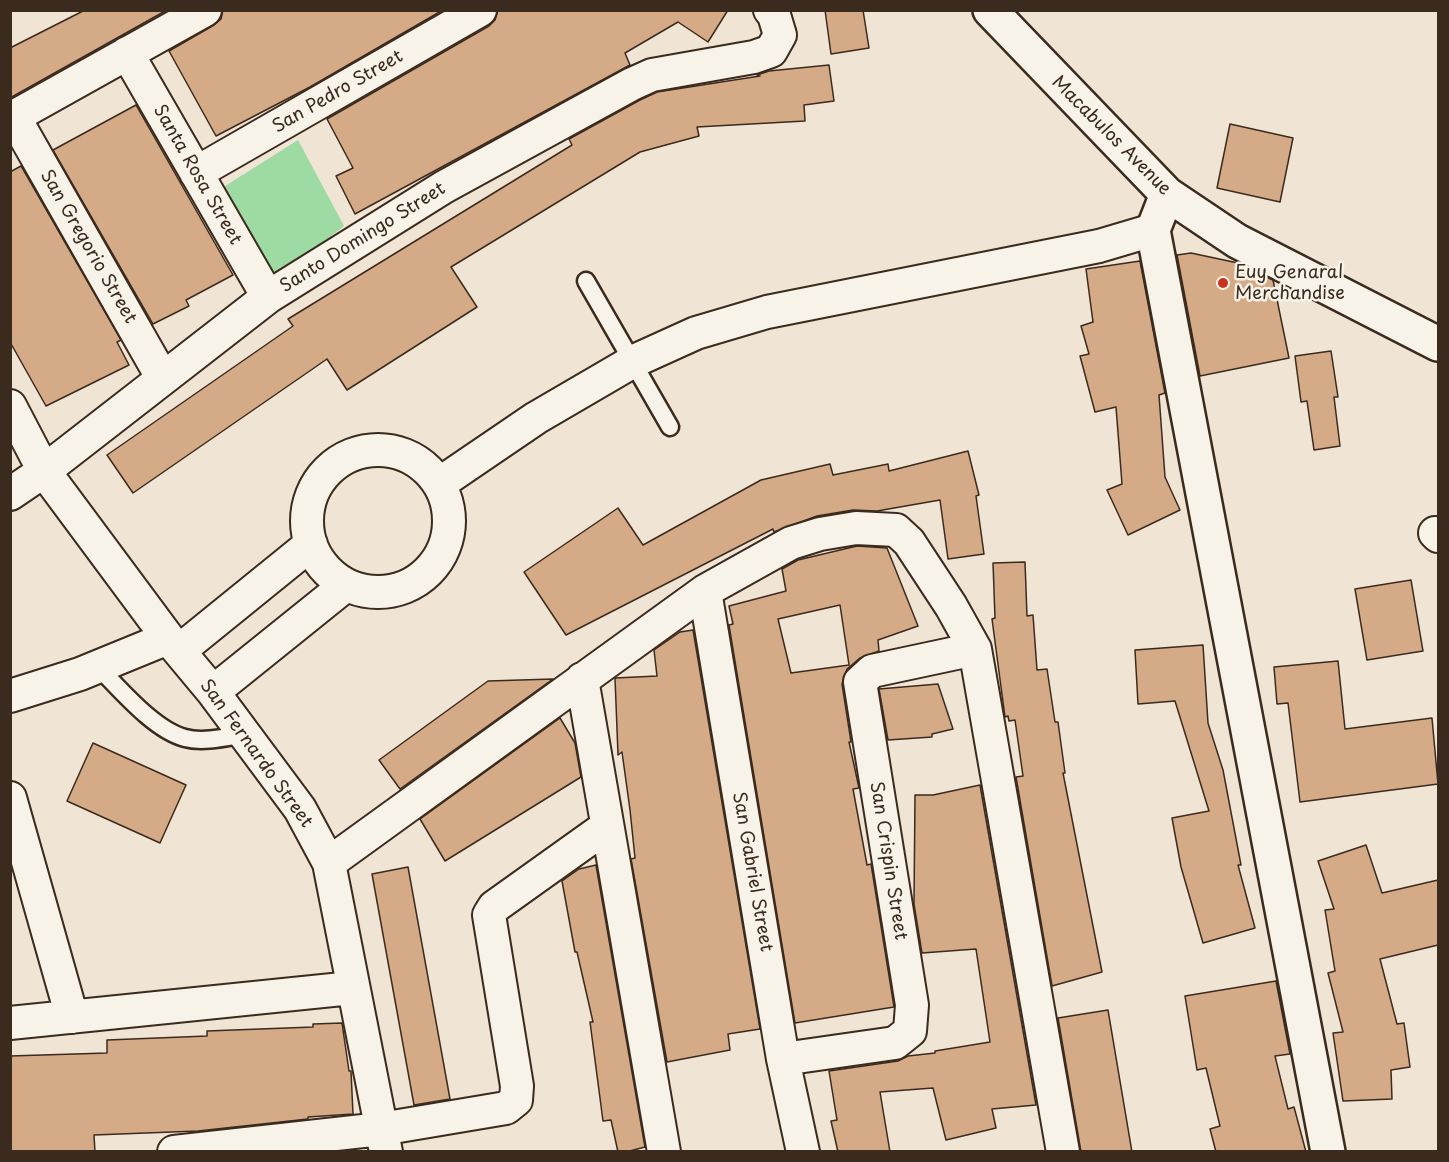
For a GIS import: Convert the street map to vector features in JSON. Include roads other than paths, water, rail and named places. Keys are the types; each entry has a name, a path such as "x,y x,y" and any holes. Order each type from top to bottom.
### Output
{"street":[{"path":"12,118 205,10"},
{"name":"San Pedro Street","path":"196,173 480,10"},
{"name":"Santo Domingo Street","path":"10,494 45,471 268,297 444,187 652,75 754,57 771,51 780,35 774,15 770,10"},
{"name":"Macabulos Avenue","path":"990,10 1167,194 1237,241 1438,344"},
{"name":"Santa Rosa Street","path":"127,53 268,297"},
{"name":"San Gregorio Street","path":"12,118 162,378"},
{"path":"1167,194 1153,230 1328,1152"},
{"path":"439,484 536,418 632,362 696,333 767,312 1099,246 1153,230"},
{"name":"San Fernardo Street","path":"10,406 45,471 174,645 213,692 300,809 329,863 383,1140"},
{"path":"367,450 388,450 408,456 425,467 439,484 448,506 449,531 442,554 429,572 411,585 389,592 367,592 346,585 331,575 319,561 310,544 307,520 312,495 324,474 344,458 367,450"},
{"path":"329,863 705,591 791,543 820,534 856,528 896,530 909,542 951,606 975,649 1063,1152"},
{"path":"10,696 174,645 310,544"},
{"path":"213,692 346,585"},
{"name":"San Gabriel Street","path":"705,591 783,1059 803,1152"},
{"name":"San Crispin Street","path":"783,1059 895,1043 910,1031 912,1005 860,682 872,671 975,649"},
{"path":"582,679 664,1152"},
{"path":"10,798 72,1017"},
{"path":"174,1152 383,1140 506,1108 516,1100 518,1086 489,915 494,907 606,827"},
{"path":"10,1023 352,988"}],"lane":[{"path":"586,280 670,427"},
{"path":"98,667 131,701 160,725 184,738 209,739 245,734"}],"place":[{"name":"Euy Genaral Merchandise","path":"1223,283"}]}
